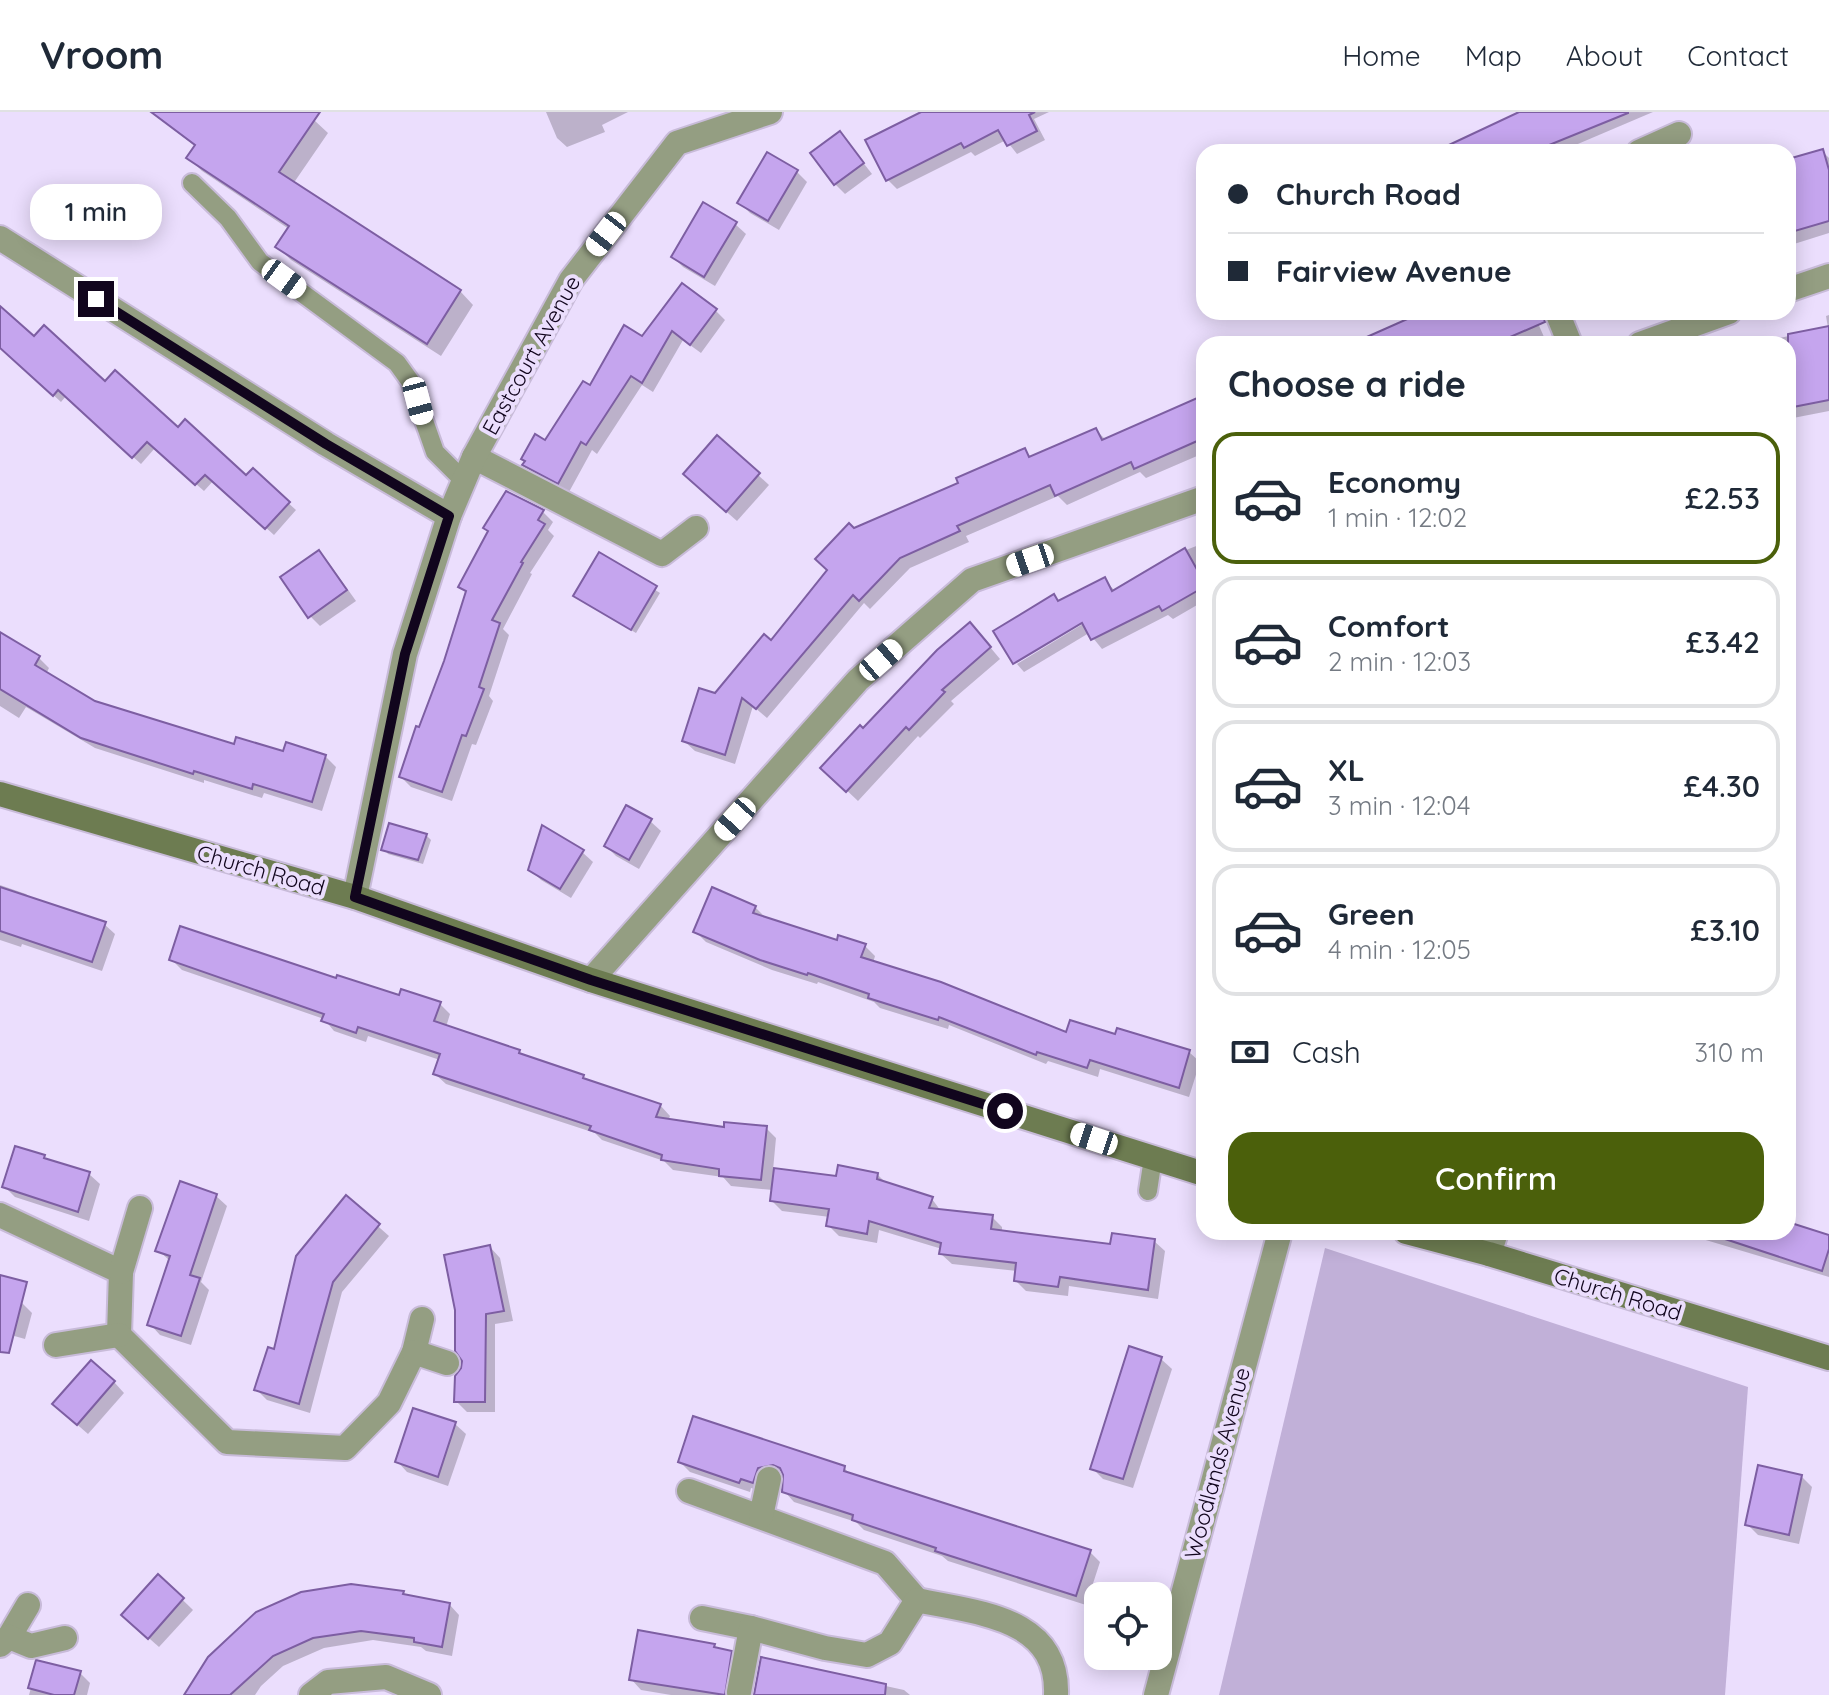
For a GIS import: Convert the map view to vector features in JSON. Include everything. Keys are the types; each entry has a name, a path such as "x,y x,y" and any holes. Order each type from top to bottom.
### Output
{"main road":[{"name":"Church Road","path":"0,794 355,897 591,980 1196,1171"},
{"name":"Church Road","path":"1469,1240 1492,1243 1829,1358"}],"street":[{"name":"Eastcourt Avenue","path":"355,897 405,654 449,516 474,457 571,280 677,143 770,112"},
{"path":"1657,144 1679,134"},
{"path":"0,238 326,444 449,516"},
{"path":"1796,287 1829,276"},
{"path":"1662,336 1707,320"},
{"name":"Eastcourt Avenue","path":"474,457 662,554 696,528"},
{"path":"591,980 858,680 972,580 1196,501"},
{"path":"140,1208 121,1272 119,1335 227,1442 345,1448 389,1403 414,1352 422,1319"},
{"path":"0,1215 121,1272"},
{"name":"Woodlands Avenue","path":"1156,1695 1278,1240"},
{"path":"56,1345 119,1335"},
{"path":"414,1352 447,1363"},
{"path":"761,1516 769,1479"},
{"path":"689,1491 885,1563 917,1600 1007,1620 1035,1636 1049,1658 1056,1695"},
{"path":"702,1618 867,1655 890,1643 917,1600"},
{"path":"28,1605 4,1641 31,1646 65,1638"},
{"path":"739,1692 751,1628"},
{"path":"311,1695 328,1682 386,1677 429,1695"}],"lane":[{"path":"192,183 228,218 260,262 397,363 410,381 435,452 464,481"},
{"path":"1148,1191 1153,1158"}],"shaded area":[{"path":"1325,1248 1748,1387 1725,1695 1219,1695"}],"building":[{"path":"151,112 320,112 279,172 461,290 427,344 275,247 289,226 186,158 195,145"},
{"path":"921,112 1035,112 1029,115 1037,131 1007,146 998,130 964,148 961,143 886,181 865,140"},
{"path":"1519,112 1628,112 1552,144 1451,144"},
{"path":"840,131 864,163 834,185 810,153"},
{"path":"1823,149 1829,170 1829,221 1796,231 1796,157"},
{"path":"767,152 798,170 768,221 737,203"},
{"path":"703,202 737,222 704,277 671,257"},
{"path":"682,283 717,309 690,345 672,331 642,383 631,376 586,445 581,442 558,484 522,465 525,461 521,459 535,434 545,440 583,381 590,385 624,325 642,336"},
{"path":"0,306 34,336 44,325 105,381 115,370 178,427 185,419 246,475 253,468 290,502 265,529 205,475 195,485 147,442 132,458 58,390 53,396 0,348"},
{"path":"1405,320 1545,322 1513,336 1369,336"},
{"path":"1829,326 1829,400 1796,406 1796,336 1788,334"},
{"path":"1196,399 1196,442 1134,469 1131,462 1055,496 1050,485 957,526 960,531 900,558 859,601 853,595 756,709 742,698 725,755 682,741 699,688 715,693 764,634 771,640 827,570 815,559 849,523 854,528 958,483 956,478 1025,448 1029,457 1096,428 1102,440"},
{"path":"717,435 760,473 726,512 683,474"},
{"path":"506,491 544,510 538,520 545,524 521,562 492,620 500,623 479,687 484,689 466,736 462,735 442,792 399,777 416,726 419,727 444,661 466,591 458,587 488,531 483,528"},
{"path":"1185,548 1196,568 1196,592 1162,611 1159,606 1091,640 1082,623 1013,664 993,631 1054,594 1058,601 1105,577 1112,591"},
{"path":"319,550 347,590 308,618 280,577"},
{"path":"599,552 657,586 631,630 573,596"},
{"path":"970,622 991,647 942,690 945,692 909,730 906,727 846,792 820,768 937,650"},
{"path":"0,632 40,656 35,665 95,701 234,744 236,737 283,751 286,742 326,755 312,802 253,784 252,789 194,771 193,774 81,738 0,689"},
{"path":"626,805 652,819 629,860 604,846"},
{"path":"389,823 427,834 418,860 381,850"},
{"path":"542,825 584,850 560,889 528,870"},
{"path":"0,887 106,922 92,962 0,931"},
{"path":"712,887 756,906 753,913 837,940 838,935 866,944 861,957 941,982 1066,1032 1070,1020 1115,1034 1117,1028 1190,1050 1179,1088 1090,1060 1087,1068 1037,1052 1036,1055 939,1017 938,1020 868,998 869,994 760,960 693,932"},
{"path":"180,926 336,978 337,975 399,995 401,989 441,1002 434,1021 661,1104 656,1117 724,1127 724,1122 767,1126 761,1180 719,1176 719,1169 661,1160 662,1155 589,1130 591,1126 433,1074 440,1054 358,1027 356,1033 321,1021 324,1014 169,960"},
{"path":"15,1146 90,1172 78,1212 2,1187"},
{"path":"838,1165 878,1173 877,1179 933,1197 929,1208 993,1215 991,1229 1110,1244 1112,1233 1155,1239 1148,1290 1060,1277 1058,1287 1014,1281 1016,1263 939,1254 941,1243 869,1221 867,1234 826,1226 829,1209 770,1201 774,1168 836,1176"},
{"path":"180,1181 217,1194 190,1275 200,1278 181,1336 147,1325 170,1256 155,1251"},
{"path":"346,1195 380,1224 333,1282 299,1404 254,1390 268,1347 274,1349 296,1256"},
{"path":"1796,1225 1829,1235 1829,1249 1822,1271 1728,1240 1796,1240"},
{"path":"490,1245 504,1311 486,1314 485,1402 454,1402 455,1376 462,1361 455,1351 455,1310 444,1255"},
{"path":"0,1275 27,1282 9,1353 0,1352"},
{"path":"1129,1346 1162,1357 1123,1479 1090,1469"},
{"path":"91,1360 115,1381 77,1425 52,1404"},
{"path":"413,1408 456,1422 438,1477 395,1462"},
{"path":"693,1416 845,1466 844,1471 1091,1550 1076,1596 935,1551 936,1548 852,1520 853,1515 782,1492 783,1475 780,1468 773,1465 758,1468 753,1483 741,1479 739,1483 678,1462"},
{"path":"1758,1465 1802,1475 1789,1535 1745,1525"},
{"path":"158,1574 184,1598 148,1639 121,1615"},
{"path":"351,1584 404,1591 403,1594 450,1603 442,1647 414,1642 414,1638 361,1631 313,1638 273,1656 230,1695 184,1695 208,1657 256,1612 301,1592"},
{"path":"638,1630 715,1644 714,1647 732,1651 725,1695 629,1680"},
{"path":"761,1657 886,1684 885,1695 754,1695"},
{"path":"36,1660 81,1671 74,1695 54,1695 28,1688"}],"route":[{"path":"96,299 326,444 449,516 405,654 355,897 591,980 1005,1111"}]}
